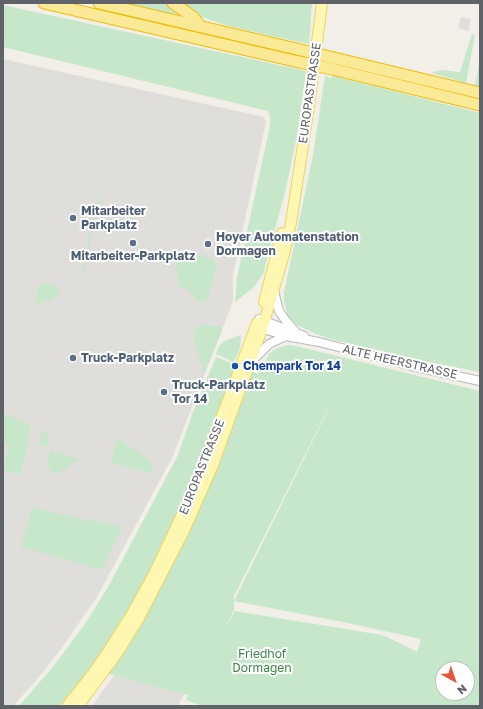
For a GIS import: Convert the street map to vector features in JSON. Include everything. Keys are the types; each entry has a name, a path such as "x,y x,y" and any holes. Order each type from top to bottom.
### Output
{"highway":[{"path":"44,3 332,69 480,105"},
{"path":"99,3 480,93"},
{"path":"173,3 192,17 200,26"}],"main road":[{"name":"EUROPASTRASSE","path":"66,706 94,672 109,650 132,614 161,559 196,485 274,291 291,223 308,113 322,3"},
{"name":"EUROPASTRASSE","path":"78,706 116,655 139,618 162,576 204,489 250,364 296,183"}],"street":[{"path":"274,291 279,311 297,333"},
{"name":"ALTE HEERSTRASSE","path":"260,324 297,333 345,350 480,381"},
{"name":"ALTE HEERSTRASSE","path":"260,324 286,336 319,342"},
{"path":"250,364 269,344 286,336"}],"shaded area":[{"path":"461,17 471,19 468,31 458,28"},
{"path":"3,59 264,117 266,122 233,275 233,301 173,456 97,597 61,649 34,683 13,706 3,706"},
{"path":"115,674 184,694 178,706 92,706"}],"green space":[{"path":"127,3 169,3 186,17"},
{"path":"177,3 312,3 309,44 225,25 194,14"},
{"path":"3,5 306,71 297,135 286,188 263,274 253,288 235,302 237,277 270,126 268,111 3,47"},
{"path":"472,34 475,35 466,83 431,73 440,70 460,72"},
{"path":"480,59 480,87 475,86"},
{"path":"325,76 332,78 333,76 480,113 480,372 334,340 316,334 297,325 285,315 287,312 284,303 284,293 313,155"},
{"path":"98,195 100,195 84,271 82,270"},
{"path":"176,249 213,259 216,267 207,301 203,302 197,300 189,290 178,286"},
{"path":"43,283 53,285 58,289 60,294 49,301 45,300 35,307 39,286"},
{"path":"203,325 222,327 222,331 204,373 193,335 198,326"},
{"path":"241,335 240,348 234,362 216,354 219,346 224,341"},
{"name":"Friedhof Dormagen","path":"288,345 296,346 480,391 480,706 202,706 186,700 188,695 90,669 59,706 19,706 52,668 85,624 108,587 177,457 193,412 216,357 258,374 269,354 275,349","holes":["330,406 234,601 234,596","234,601 421,639 417,652 382,635 235,611 224,630 234,610"]},
{"path":"3,413 31,426 20,475 4,470 9,446 3,444"},
{"path":"46,429 48,436 47,446 39,445 40,437"},
{"path":"117,438 148,459 152,465 152,471 149,472 111,463"},
{"path":"50,451 79,459 59,472 54,473 50,470 48,465"},
{"path":"32,508 122,527 102,570 21,547"}],"place":[{"name":"Mitarbeiter Parkplatz","path":"73,218"},
{"name":"Mitarbeiter-Parkplatz","path":"133,243"},
{"name":"Hoyer Automatenstation Dormagen","path":"208,244"},
{"name":"Truck-Parkplatz","path":"73,358"},
{"name":"Chempark Tor 14","path":"235,366"},
{"name":"Truck-Parkplatz Tor 14","path":"164,392"}]}
